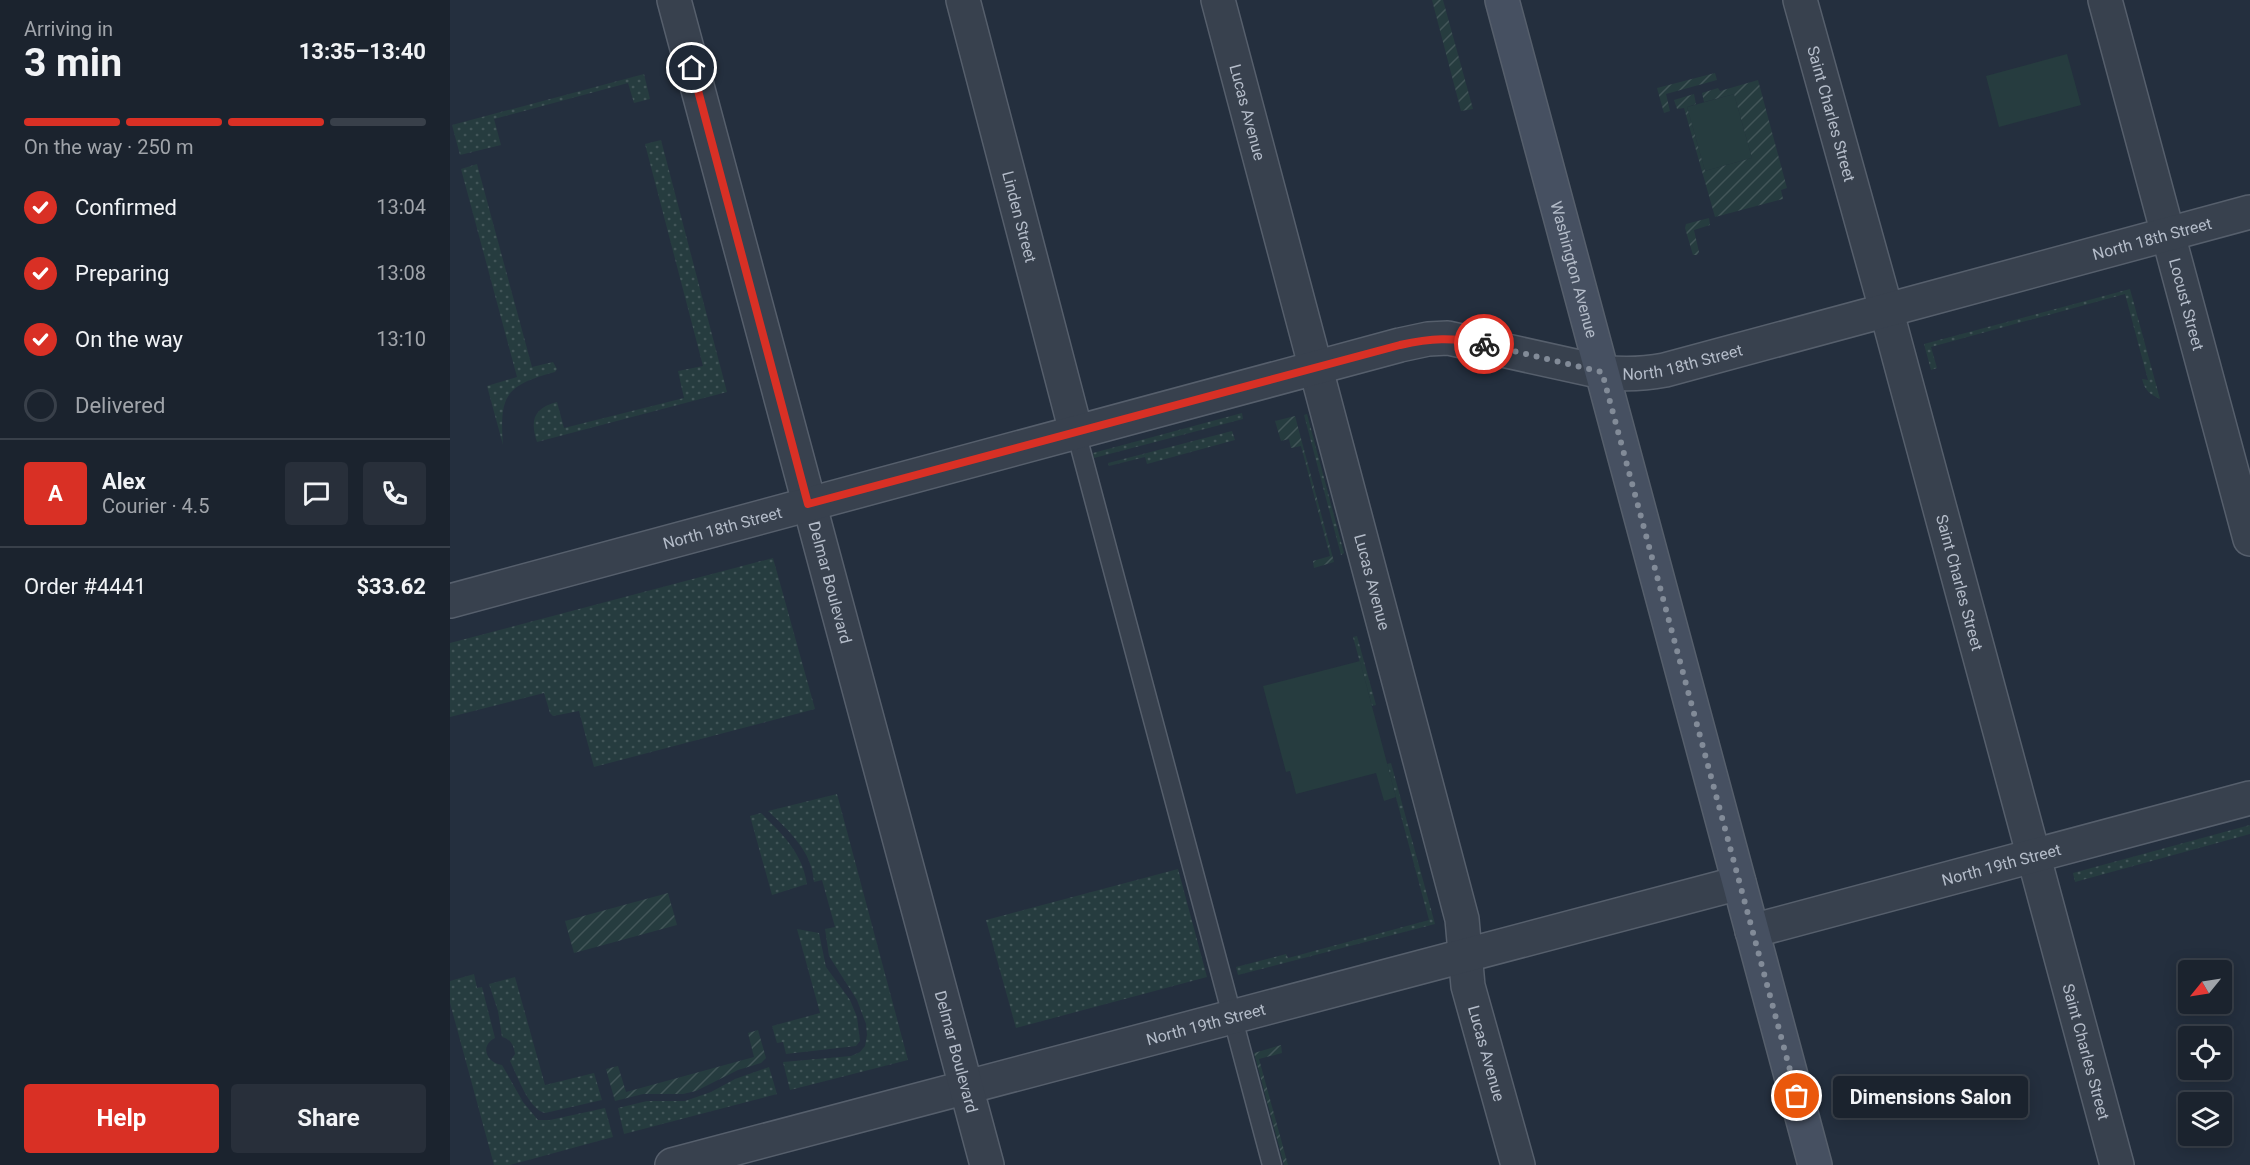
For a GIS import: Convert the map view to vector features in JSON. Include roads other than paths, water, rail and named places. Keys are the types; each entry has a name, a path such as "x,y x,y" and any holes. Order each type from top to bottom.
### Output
{"main road":[{"name":"Washington Avenue","path":"1502,0 1815,1165"}],"street":[{"name":"Delmar Boulevard","path":"674,0 987,1165"},
{"name":"Linden Street","path":"963,0 1077,432"},
{"name":"Lucas Avenue","path":"1218,0 1462,919 1468,986 1518,1165"},
{"name":"Saint Charles Street","path":"1800,0 1886,309 2117,1165"},
{"name":"Locust Street","path":"2105,0 2250,539"},
{"name":"North 18th Street","path":"450,600 1400,345 1428,339 1449,338 1602,372 1621,374 1665,370 2250,212"},
{"name":"North 19th Street","path":"1752,931 2250,798"},
{"name":"North 19th Street","path":"672,1165 716,1159 966,1087 1740,883"}],"lane":[{"path":"1077,432 1272,1165"}],"place":[{"name":"Dimensions Salon","path":"1797,1096"}]}
